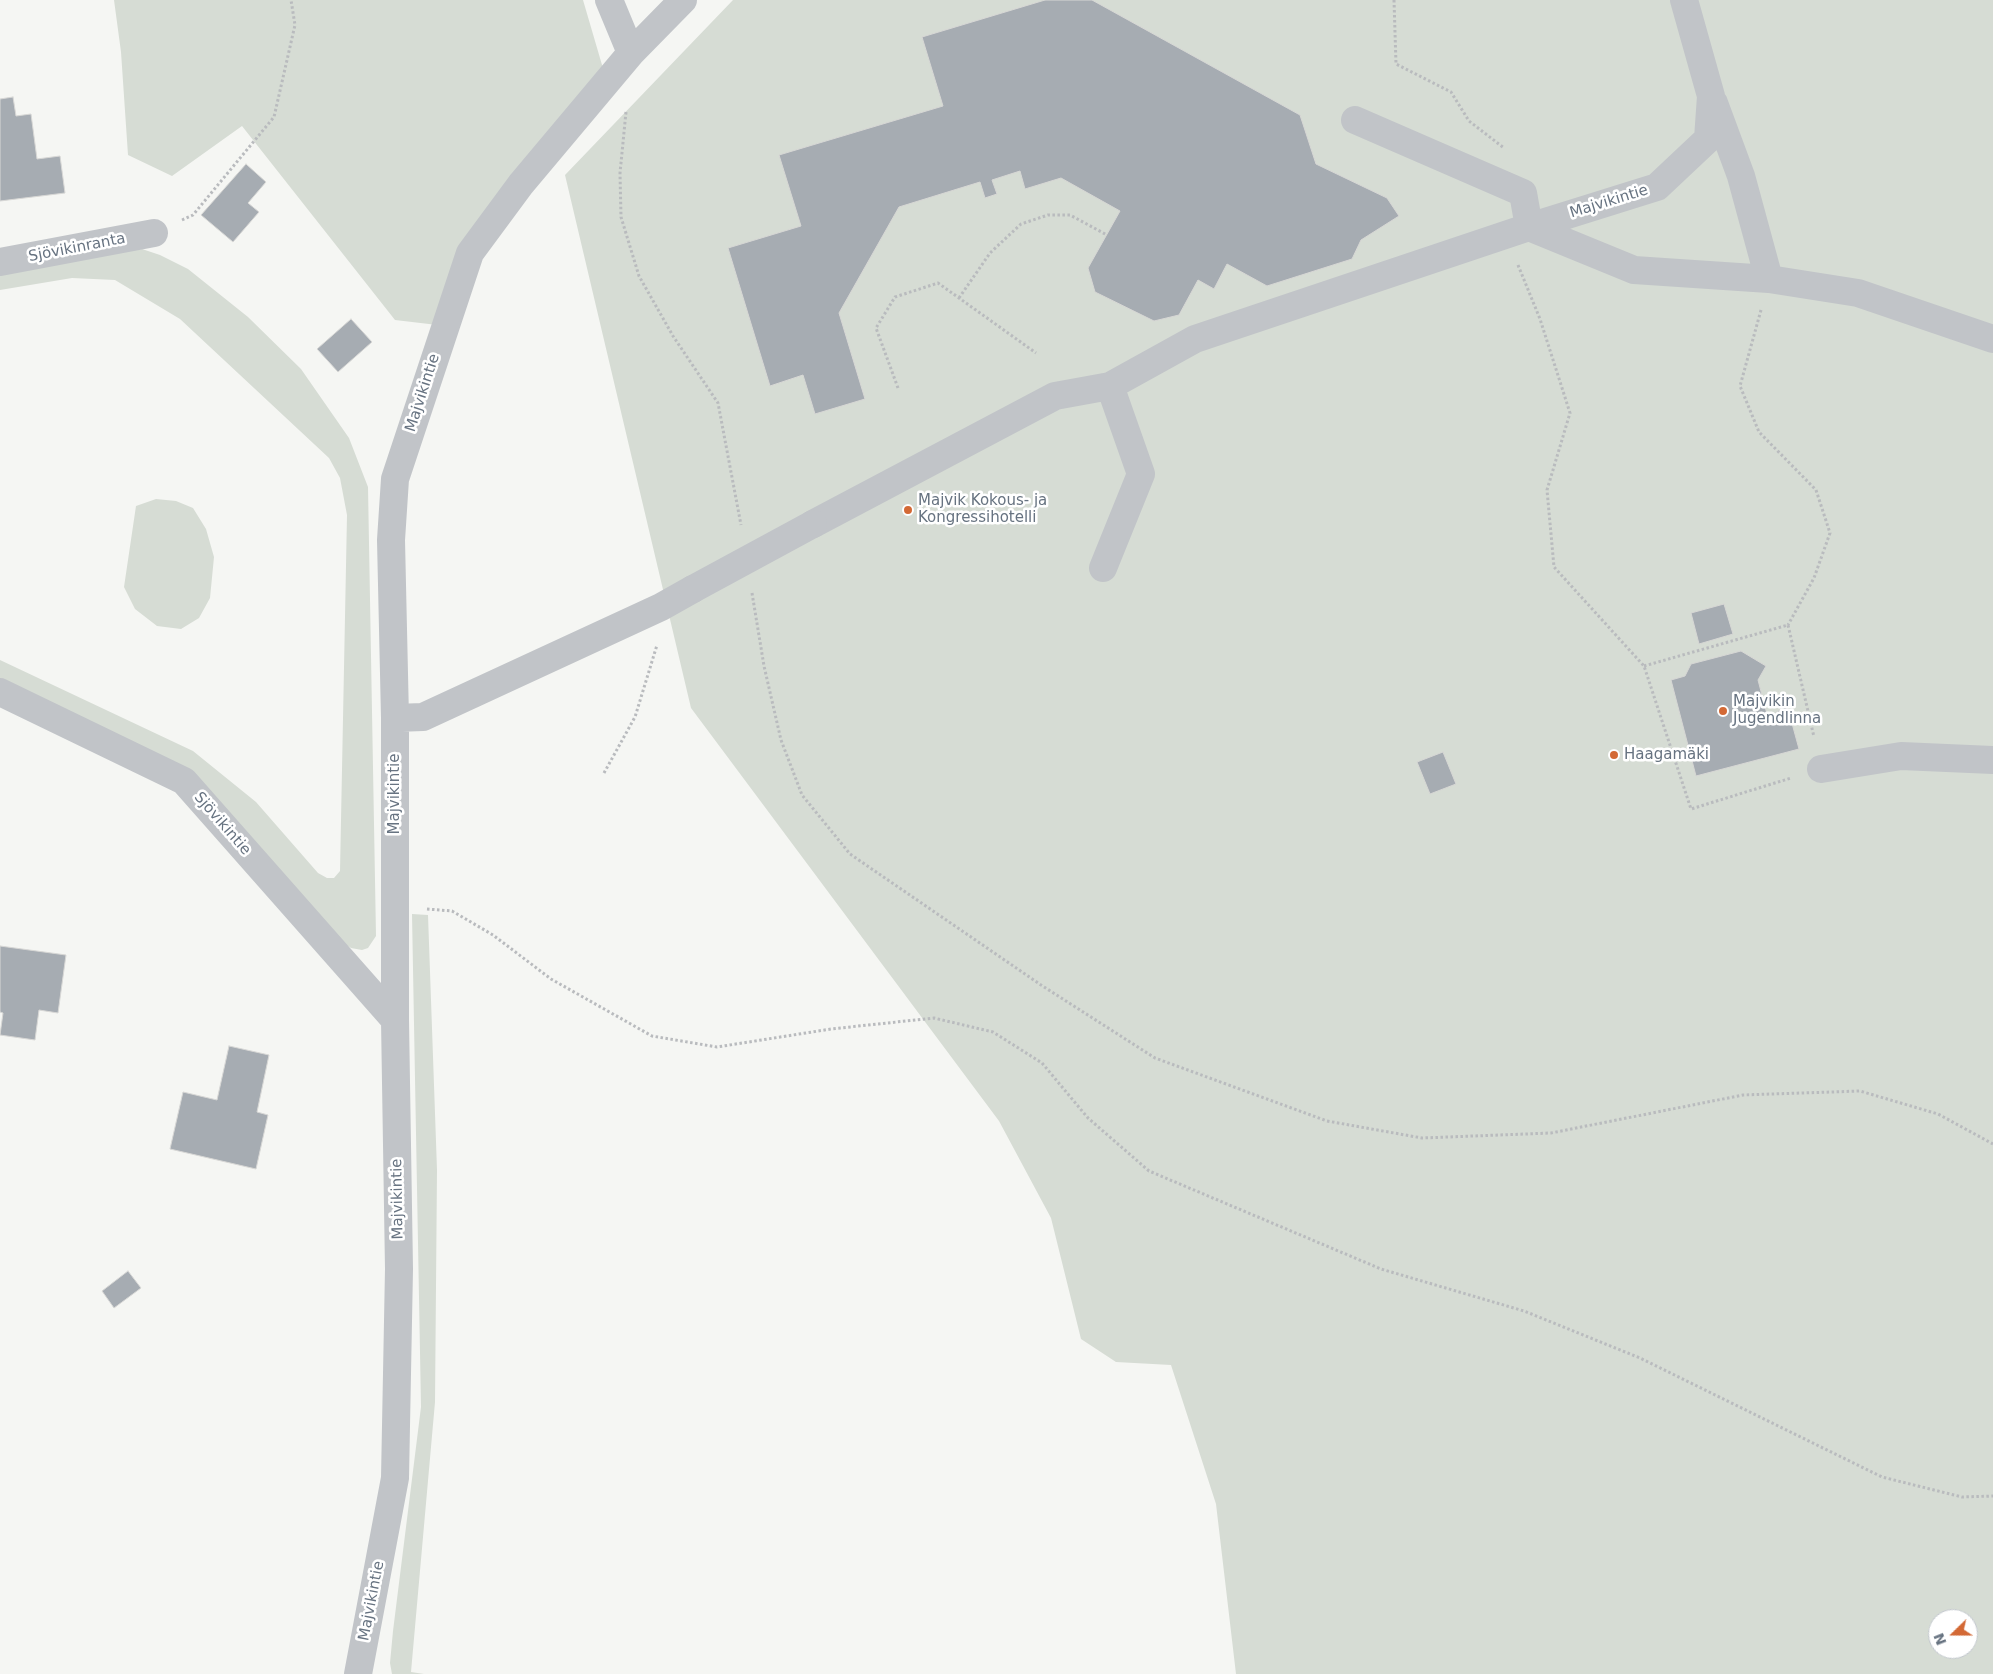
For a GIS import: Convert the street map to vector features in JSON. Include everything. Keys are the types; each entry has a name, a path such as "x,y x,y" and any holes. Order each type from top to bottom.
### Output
{"street":[{"path":"609,0 632,52"},
{"name":"Majvikintie","path":"358,1674 395,1478 399,1269 395,1020 395,718 390,540 395,479 470,253 521,184 632,52 683,0"},
{"name":"Majvikintie","path":"395,718 423,717 661,607 1055,396 1110,386 1195,339 1518,231 1657,187 1708,139 1711,96 1684,0"},
{"path":"1711,96 1741,176 1769,280"},
{"path":"1355,120 1523,193 1518,231 1634,270 1769,280 1858,293 1993,339"},
{"name":"Sjövikinranta","path":"0,262 154,233"},
{"path":"1103,568 1141,474 1110,386"},
{"name":"Sjövikintie","path":"0,692 184,781 395,1020"},
{"path":"1821,768 1901,756 1993,760"}],"path":[{"path":"154,233 193,214 274,117 295,25 292,0"},
{"path":"1394,0 1396,64 1451,92 1469,121 1508,150"},
{"path":"626,108 620,173 621,217 639,276 673,336 718,403 741,528"},
{"path":"959,298 990,253 1021,224 1048,215 1070,215 1107,235"},
{"path":"1518,231 1540,319 1570,413 1547,490 1554,567 1644,666 1691,809 1821,768 1788,625 1814,578 1830,533 1816,490 1759,432 1740,386 1769,280"},
{"path":"898,388 876,328 895,297 938,283 1036,353"},
{"path":"751,587 764,666 781,740 802,795 850,854 1041,985 1155,1058 1327,1121 1422,1138 1551,1133 1742,1095 1860,1091 1938,1114 1993,1144"},
{"path":"604,773 635,716 664,622 661,607"},
{"path":"1644,666 1788,625"},
{"path":"396,907 452,910 494,935 552,979 652,1036 717,1046 934,1018 993,1032 1042,1063 1088,1118 1149,1171 1381,1269 1524,1311 1640,1358 1882,1477 1962,1497 1993,1496"}],"shaded area":[{"path":"114,0 583,0 607,82 509,200 446,326 395,320 242,126 172,176 128,155 121,52"},
{"path":"733,0 1993,0 1993,1674 1236,1674 1216,1504 1171,1365 1116,1362 1081,1339 1051,1218 999,1121 691,708 565,175"},
{"path":"142,249 160,255 188,269 248,317 301,369 349,438 368,487 376,936 368,948 362,950 351,948 345,944 192,772 0,680 0,660 193,751 256,802 318,873 327,878 334,878 340,871 347,515 340,478 329,458 180,319 115,280 72,278 0,290 0,271"},
{"path":"156,499 176,501 193,508 206,529 214,557 210,598 199,618 181,629 157,626 135,609 124,587 136,506"},
{"path":"412,914 428,915 437,1170 435,1402 411,1672 424,1674 392,1674 390,1663 393,1631 421,1407"}],"building":[{"path":"1045,0 1092,0 1300,115 1316,164 1387,198 1399,216 1361,240 1352,259 1267,286 1227,264 1214,289 1198,280 1179,315 1154,321 1095,292 1088,268 1120,211 1061,178 1025,189 1020,171 992,180 997,194 985,198 980,182 899,207 839,313 865,399 815,414 803,375 770,386 728,248 801,226 779,155 943,106 922,37"},
{"path":"13,97 16,116 31,114 37,159 60,156 65,193 0,201 0,99"},
{"path":"246,164 266,182 248,203 259,212 233,242 201,215"},
{"path":"351,319 372,342 338,372 317,349"},
{"path":"1724,604 1733,634 1699,644 1691,613"},
{"name":"Majvikin Jugendlinna","path":"1741,651 1766,666 1758,680 1768,718 1787,705 1799,749 1696,776 1671,680 1685,676 1691,664"},
{"path":"1443,752 1456,784 1430,794 1417,762"},
{"path":"0,946 66,955 58,1013 39,1010 35,1040 0,1035 3,1013 0,1012"},
{"path":"229,1046 269,1055 257,1112 268,1115 256,1169 170,1149 183,1092 217,1100"},
{"path":"128,1271 141,1288 114,1308 102,1291"}],"place":[{"name":"Majvik Kokous- ja Kongressihotelli","path":"908,510"},
{"name":"Majvikin Jugendlinna","path":"1723,711"},
{"name":"Haagamäki","path":"1614,755"}]}
